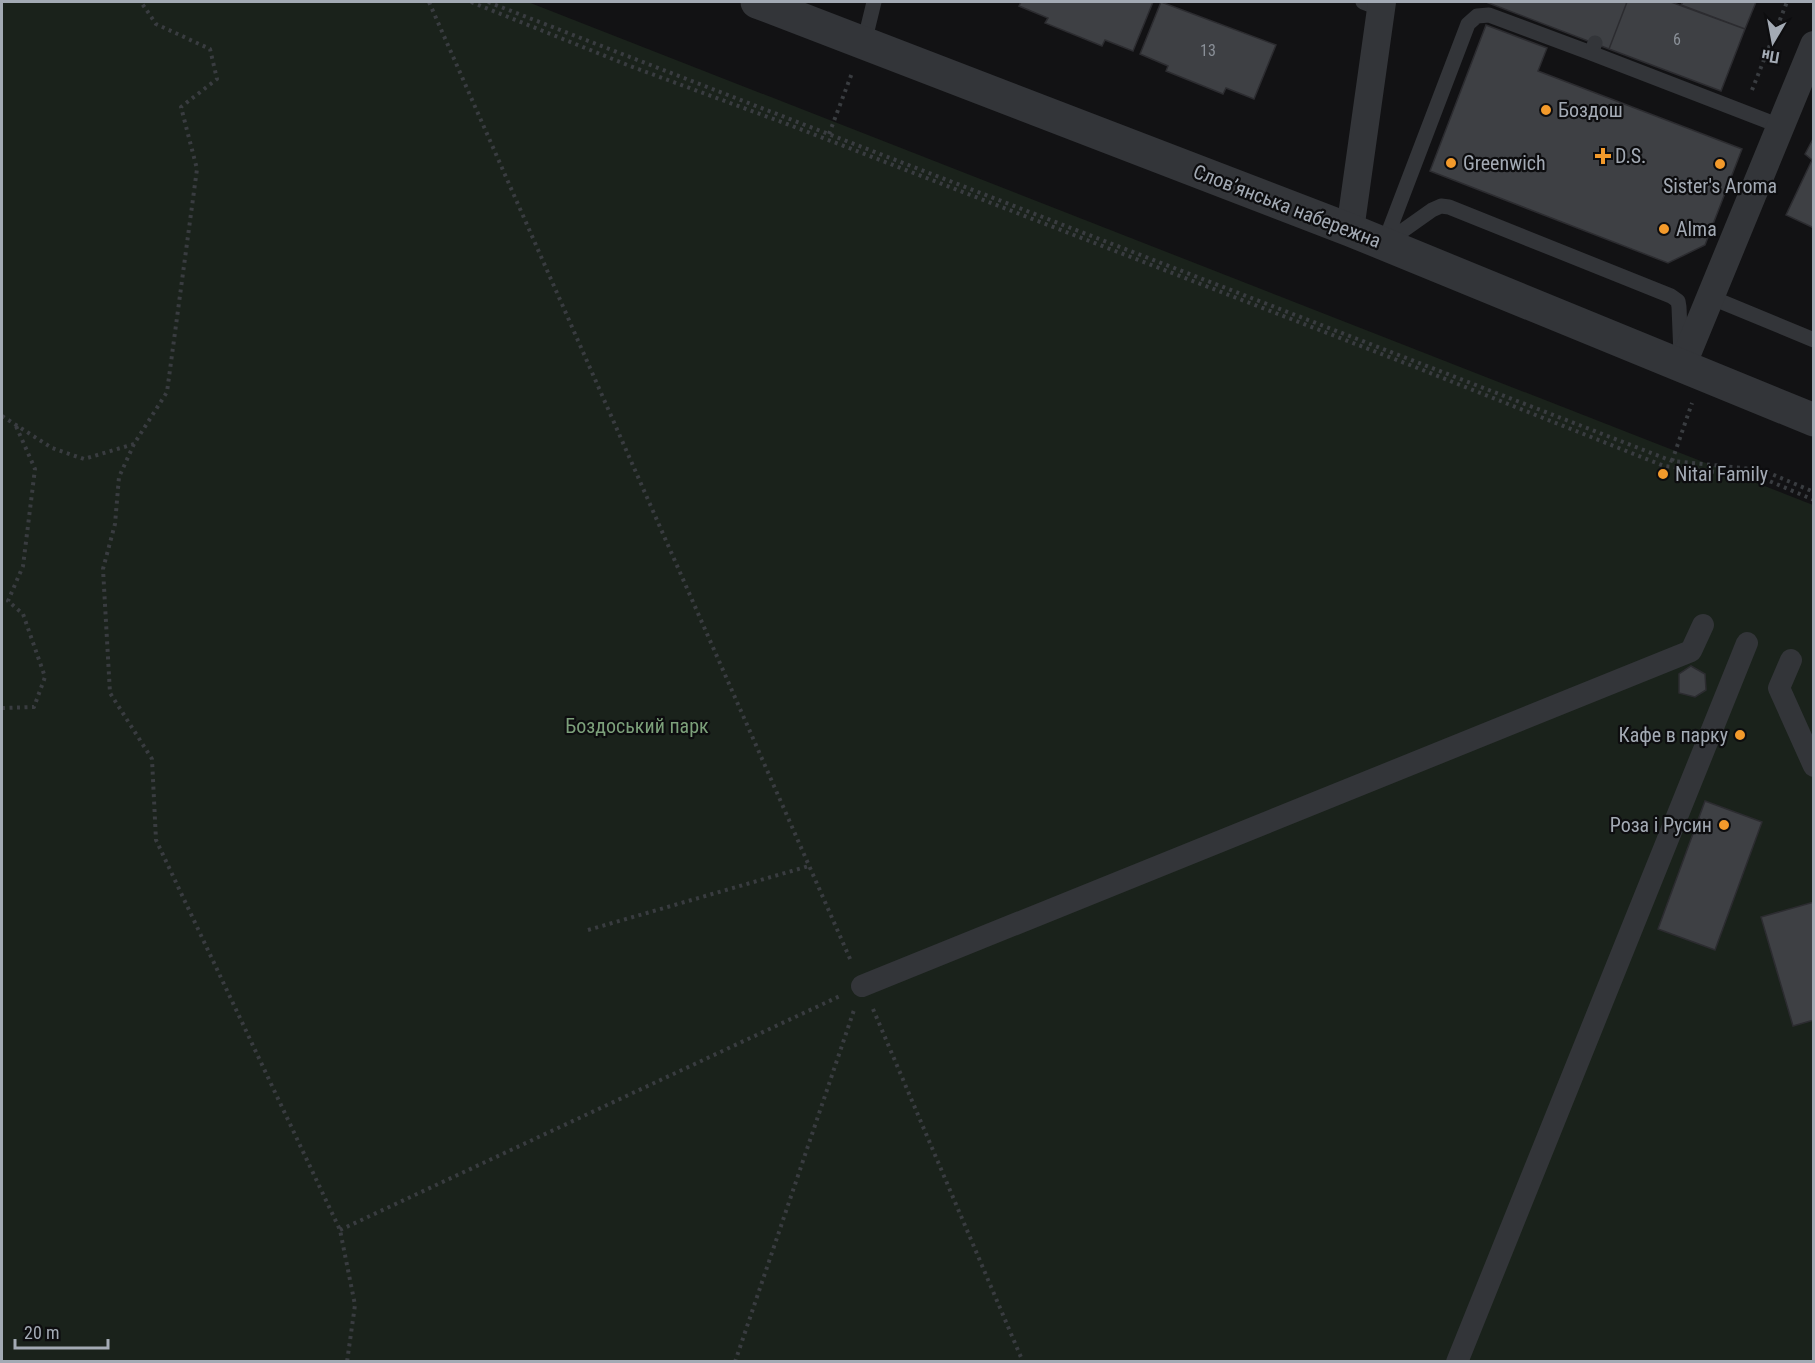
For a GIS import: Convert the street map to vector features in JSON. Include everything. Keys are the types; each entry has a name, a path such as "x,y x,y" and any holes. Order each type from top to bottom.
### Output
{"street":[{"name":"Словʼянська набережна","path":"757,2 1350,230 1692,370 1812,415"},
{"path":"1350,230 1375,4"},
{"path":"1692,370 1710,297 1814,45"},
{"path":"862,986 1691,651 1703,625"},
{"path":"1457,1362 1747,643"},
{"path":"1791,660 1779,688 1814,766"}],"lane":[{"path":"864,43 873,2"},
{"path":"1384,244 1468,24 1477,16 1489,15 1593,48 1780,126"},
{"path":"1384,244 1432,210 1441,206 1449,207 1671,296 1677,301 1679,307 1692,370"},
{"path":"1710,297 1814,340"}],"path":[{"path":"141,2 156,24 210,49 217,79 181,107 197,169 167,392 134,444 119,477 115,524 103,569 110,693 152,759 156,840 340,1230 355,1305 347,1362"},
{"path":"429,2 862,986 1023,1362"},
{"path":"471,2 630,66 787,124 1664,466 1751,476 1767,480 1814,500"},
{"path":"488,2 1672,461 1762,470 1814,492"},
{"path":"1743,112 1787,2"},
{"path":"829,134 864,43"},
{"path":"1672,461 1692,370"},
{"path":"2,416 52,448 84,459 134,444"},
{"path":"2,708 34,707 45,677 23,614 8,600 23,566 34,469 16,425"},
{"path":"588,930 809,866"},
{"path":"340,1230 862,986"},
{"path":"735,1362 862,986"}],"green space":[{"name":"Боздоський парк","path":"2,2 528,2 1813,505 1813,1361 2,1362"}],"building":[{"path":"1021,2 1153,2 1133,51 1105,40 1102,46 1045,23 1048,18 1019,6"},
{"path":"1161,2 1276,45 1254,99 1226,88 1223,94 1166,71 1168,66 1140,54"},
{"path":"1486,2 1627,2 1609,49"},
{"path":"1627,2 1671,2 1745,29 1721,91 1609,49"},
{"path":"1683,2 1756,2 1745,29 1681,5"},
{"name":"Боздош","path":"1486,25 1547,48 1538,71 1742,149 1705,245 1668,263 1430,171"},
{"path":"1814,137 1814,228 1786,215 1812,160 1805,154"},
{"path":"1691,666 1705,674 1706,690 1695,697 1679,693 1679,674"},
{"path":"1705,801 1762,822 1715,950 1658,929"},
{"path":"1814,902 1814,1020 1793,1026 1761,917"}],"place":[{"name":"Боздош","path":"1546,110"},
{"name":"D.S.","path":"1603,156"},
{"name":"Greenwich","path":"1451,163"},
{"name":"Sister's Aroma","path":"1720,164"},
{"name":"Alma","path":"1664,229"},
{"name":"Nitai Family","path":"1663,474"},
{"name":"Кафе в парку","path":"1740,735"},
{"name":"Роза і Русин","path":"1724,825"}]}
